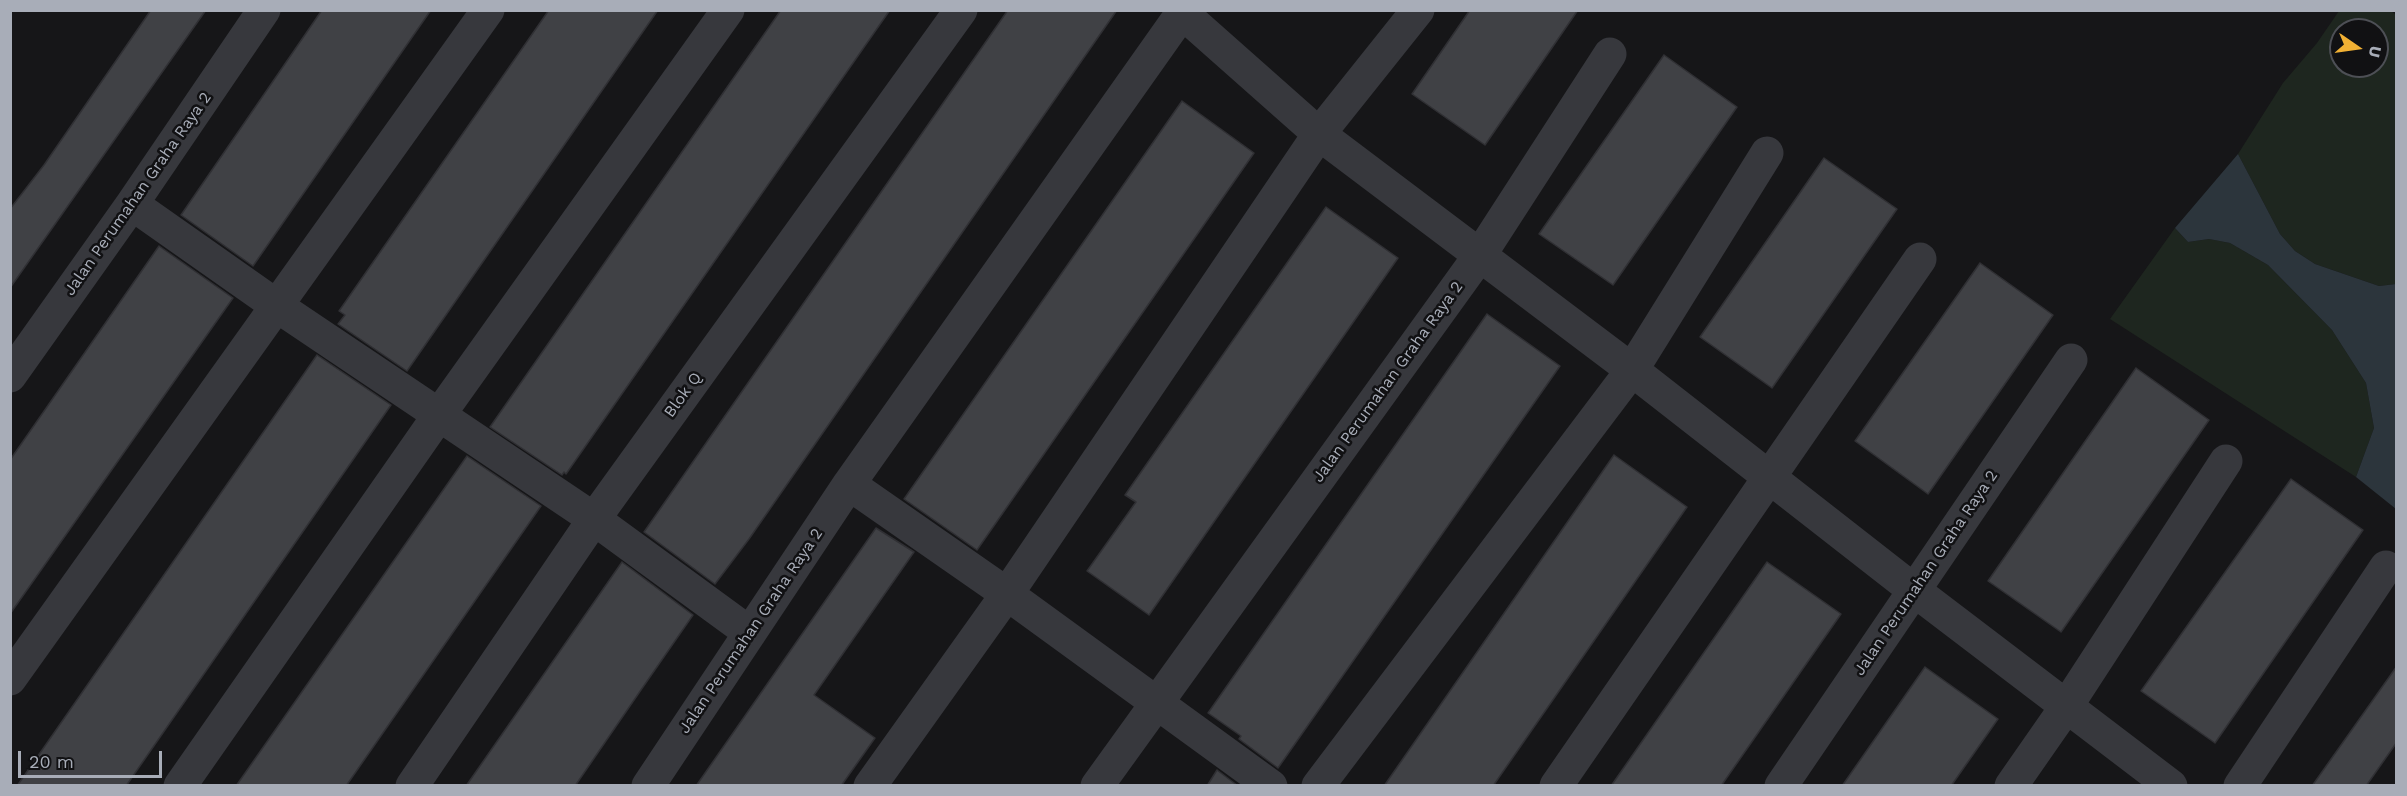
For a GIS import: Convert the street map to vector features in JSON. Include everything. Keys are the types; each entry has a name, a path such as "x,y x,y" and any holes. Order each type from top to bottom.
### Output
{"street":[{"name":"Jalan Perumahan Graha Raya 2","path":"10,376 132,204 264,10"},
{"path":"10,679 488,10"},
{"path":"180,786 439,415 728,10"},
{"name":"Blok Q","path":"412,786 594,519 961,10"},
{"path":"870,786 1007,594 1319,134 1418,10"},
{"name":"Jalan Perumahan Graha Raya 2","path":"656,783 750,633 849,484 1181,12"},
{"path":"1181,12 1319,134 1632,370 1915,591 2171,786"},
{"name":"Jalan Perumahan Graha Raya 2","path":"1097,786 1155,702 1480,255 1610,54"},
{"path":"1318,786 1632,370 1767,153"},
{"path":"132,204 277,306 594,519 750,633"},
{"path":"1556,786 1920,258"},
{"name":"Jalan Perumahan Graha Raya 2","path":"1781,786 2071,360"},
{"path":"2011,786 2066,707 2226,461"},
{"path":"849,484 1007,594 1271,786"},
{"path":"2240,786 2386,567"}],"shaded area":[{"path":"2339,11 2391,11 2396,15 2396,284 2379,286 2315,264 2295,251 2280,234 2238,154 2283,83 2329,26 2329,78 2389,78 2389,18 2334,18"},
{"path":"2238,154 2280,234 2295,251 2315,264 2379,286 2396,284 2396,509 2356,477 2374,428 2366,383 2332,330 2268,265 2230,243 2209,239 2188,242 2175,228"},
{"path":"2175,228 2188,242 2209,239 2230,243 2268,265 2332,330 2366,383 2374,428 2356,477 2110,319"}],"building":[{"path":"151,10 206,10 10,288 10,209 44,165"},
{"path":"322,10 431,10 253,266 181,215"},
{"path":"549,10 658,10 407,371 338,324 345,315 339,311"},
{"path":"781,10 890,10 566,474 564,472 562,475 490,427"},
{"path":"1008,10 1117,10 749,539 715,584 644,532"},
{"path":"1470,10 1578,10 1485,145 1412,94"},
{"path":"1664,55 1737,107 1613,285 1539,234"},
{"path":"1182,101 1254,153 977,550 904,499"},
{"path":"1824,158 1897,209 1772,388 1700,337"},
{"path":"1326,207 1398,258 1149,615 1087,571 1136,502 1125,495"},
{"path":"159,246 233,298 10,614 10,460"},
{"path":"1980,263 2053,315 1928,494 1855,441"},
{"path":"1487,314 1560,366 1278,768 1239,739 1241,736 1208,713"},
{"path":"317,355 391,405 126,786 17,786"},
{"path":"2136,368 2209,420 2061,632 1988,581"},
{"path":"1614,455 1687,507 1493,786 1384,786"},
{"path":"467,456 541,506 346,786 236,786"},
{"path":"2291,479 2363,530 2215,743 2141,691"},
{"path":"876,528 914,552 814,695 875,738 841,786 696,786"},
{"path":"622,562 693,615 575,786 466,786"},
{"path":"1767,562 1841,614 1721,786 1611,786"},
{"path":"2397,666 2397,742 2366,786 2312,786"},
{"path":"1925,667 1998,719 1951,786 1842,786"},
{"path":"1217,770 1238,786 1207,786"}]}
